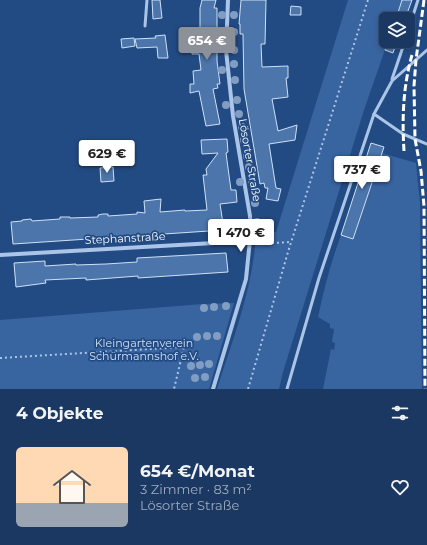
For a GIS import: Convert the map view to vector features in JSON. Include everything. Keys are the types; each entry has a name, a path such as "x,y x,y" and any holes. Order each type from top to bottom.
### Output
{"street":[{"name":"Lösorter Straße","path":"213,389 246,279 250,241 250,216 233,116 226,50 228,0"},
{"name":"Stephanstraße","path":"0,255 250,241"}],"lane":[{"path":"145,26 147,0"},
{"path":"414,12 418,0"},
{"path":"287,389 316,285 374,114 392,81 403,48"},
{"path":"392,81 427,50"},
{"path":"374,114 403,134 427,144"}],"path":[{"path":"248,389 291,242 368,0"},
{"path":"257,244 291,242"},
{"path":"0,358 184,347 174,389"}],"green space":[{"path":"348,0 402,0 398,12 379,12 379,48 386,48 364,110 279,389 217,389 247,294 256,235 276,232"},
{"path":"382,153 416,163 420,204 422,389 323,389 331,349 334,350 335,343 332,342 334,329 330,328 330,324 318,317 325,286 341,235 353,239"},
{"name":"Kleingartenverein Schürmannshof e.V.","path":"234,303 209,389 0,389 0,320 203,304"}],"building":[{"path":"152,0 160,0 162,18 153,19"},
{"path":"202,0 216,0 214,8 217,8 217,61 220,84 217,84 218,88 213,89 220,124 206,126 199,91 190,93 190,84 194,84 193,71 201,70 199,54 192,54 192,31 200,34 200,8"},
{"path":"241,0 266,0 265,44 261,44 262,67 288,66 288,78 286,78 288,97 272,99 278,131 297,125 295,140 269,144 276,188 281,189 278,201 266,199 268,188 265,188 264,183 260,184 244,89 243,34 240,34 239,24"},
{"path":"402,0 412,0 408,12 398,12"},
{"path":"291,6 301,7 301,15 290,15"},
{"path":"165,35 168,58 158,58 157,47 137,48 135,39 156,38 155,36"},
{"path":"134,38 135,46 122,48 121,39"},
{"path":"386,48 395,48 393,53 385,50"},
{"path":"227,139 228,152 226,153 231,190 236,190 237,202 220,204 224,230 13,244 11,222 22,220 31,219 32,221 60,219 60,217 98,217 98,215 103,214 108,214 108,216 137,214 137,212 145,213 144,201 161,199 160,212 207,210 203,175 207,175 206,169 218,153 202,154 201,140"},
{"path":"371,143 384,147 353,239 341,235"},
{"path":"113,167 114,181 101,182 100,168"},
{"path":"226,253 228,272 138,278 138,276 86,280 86,278 45,280 46,283 16,287 14,263 45,261 45,266 106,264 137,262 137,258"}],"railway":[{"path":"424,0 414,86 415,139 421,171 424,206 425,389"},
{"path":"404,151 404,103 412,55"}]}
